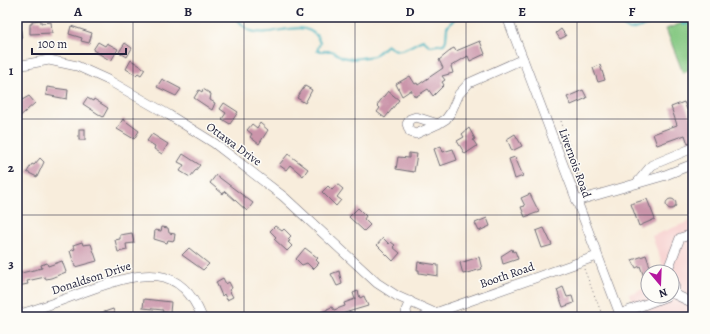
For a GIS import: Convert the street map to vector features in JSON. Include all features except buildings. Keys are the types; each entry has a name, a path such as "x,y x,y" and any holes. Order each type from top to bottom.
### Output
{"street":[{"name":"Livernois Road","path":"507,17 620,315"},
{"path":"438,124 448,116 459,94 466,86 523,59"},
{"name":"Ottawa Drive","path":"17,66 49,60 77,66 108,80 195,130 241,163 284,197 372,278 389,291 435,313"},
{"path":"637,183 652,165 693,148"},
{"path":"576,200 663,176 693,164"},
{"path":"663,176 673,177 693,170"},
{"path":"670,264 680,238 693,234"},
{"name":"Booth Road","path":"424,317 597,256"},
{"name":"Donaldson Drive","path":"17,315 122,279 147,274 164,276 183,287 195,302 202,317"},
{"path":"680,298 693,303"},
{"path":"407,317 406,310 410,302"},
{"path":"620,315 648,304"}],"path":[{"path":"561,121 577,168 590,196"},
{"path":"583,265 603,317"}],"shaded area":[{"path":"693,220 693,317 638,317 629,294 640,290 640,304 680,304 680,264 662,264 652,236"}],"green space":[{"path":"686,17 693,17 693,69 683,73 666,29 688,21"}],"waterway":[{"path":"235,17 244,27 251,31 268,32 294,28 310,31 317,36 320,43 317,51 332,51 342,57 353,59 374,56 387,45 397,50 401,50 423,40 430,46 444,44 446,40 447,27 456,17"},
{"path":"615,17 622,25 630,30 648,25 657,17"},
{"path":"679,17 683,25 693,23"}]}
